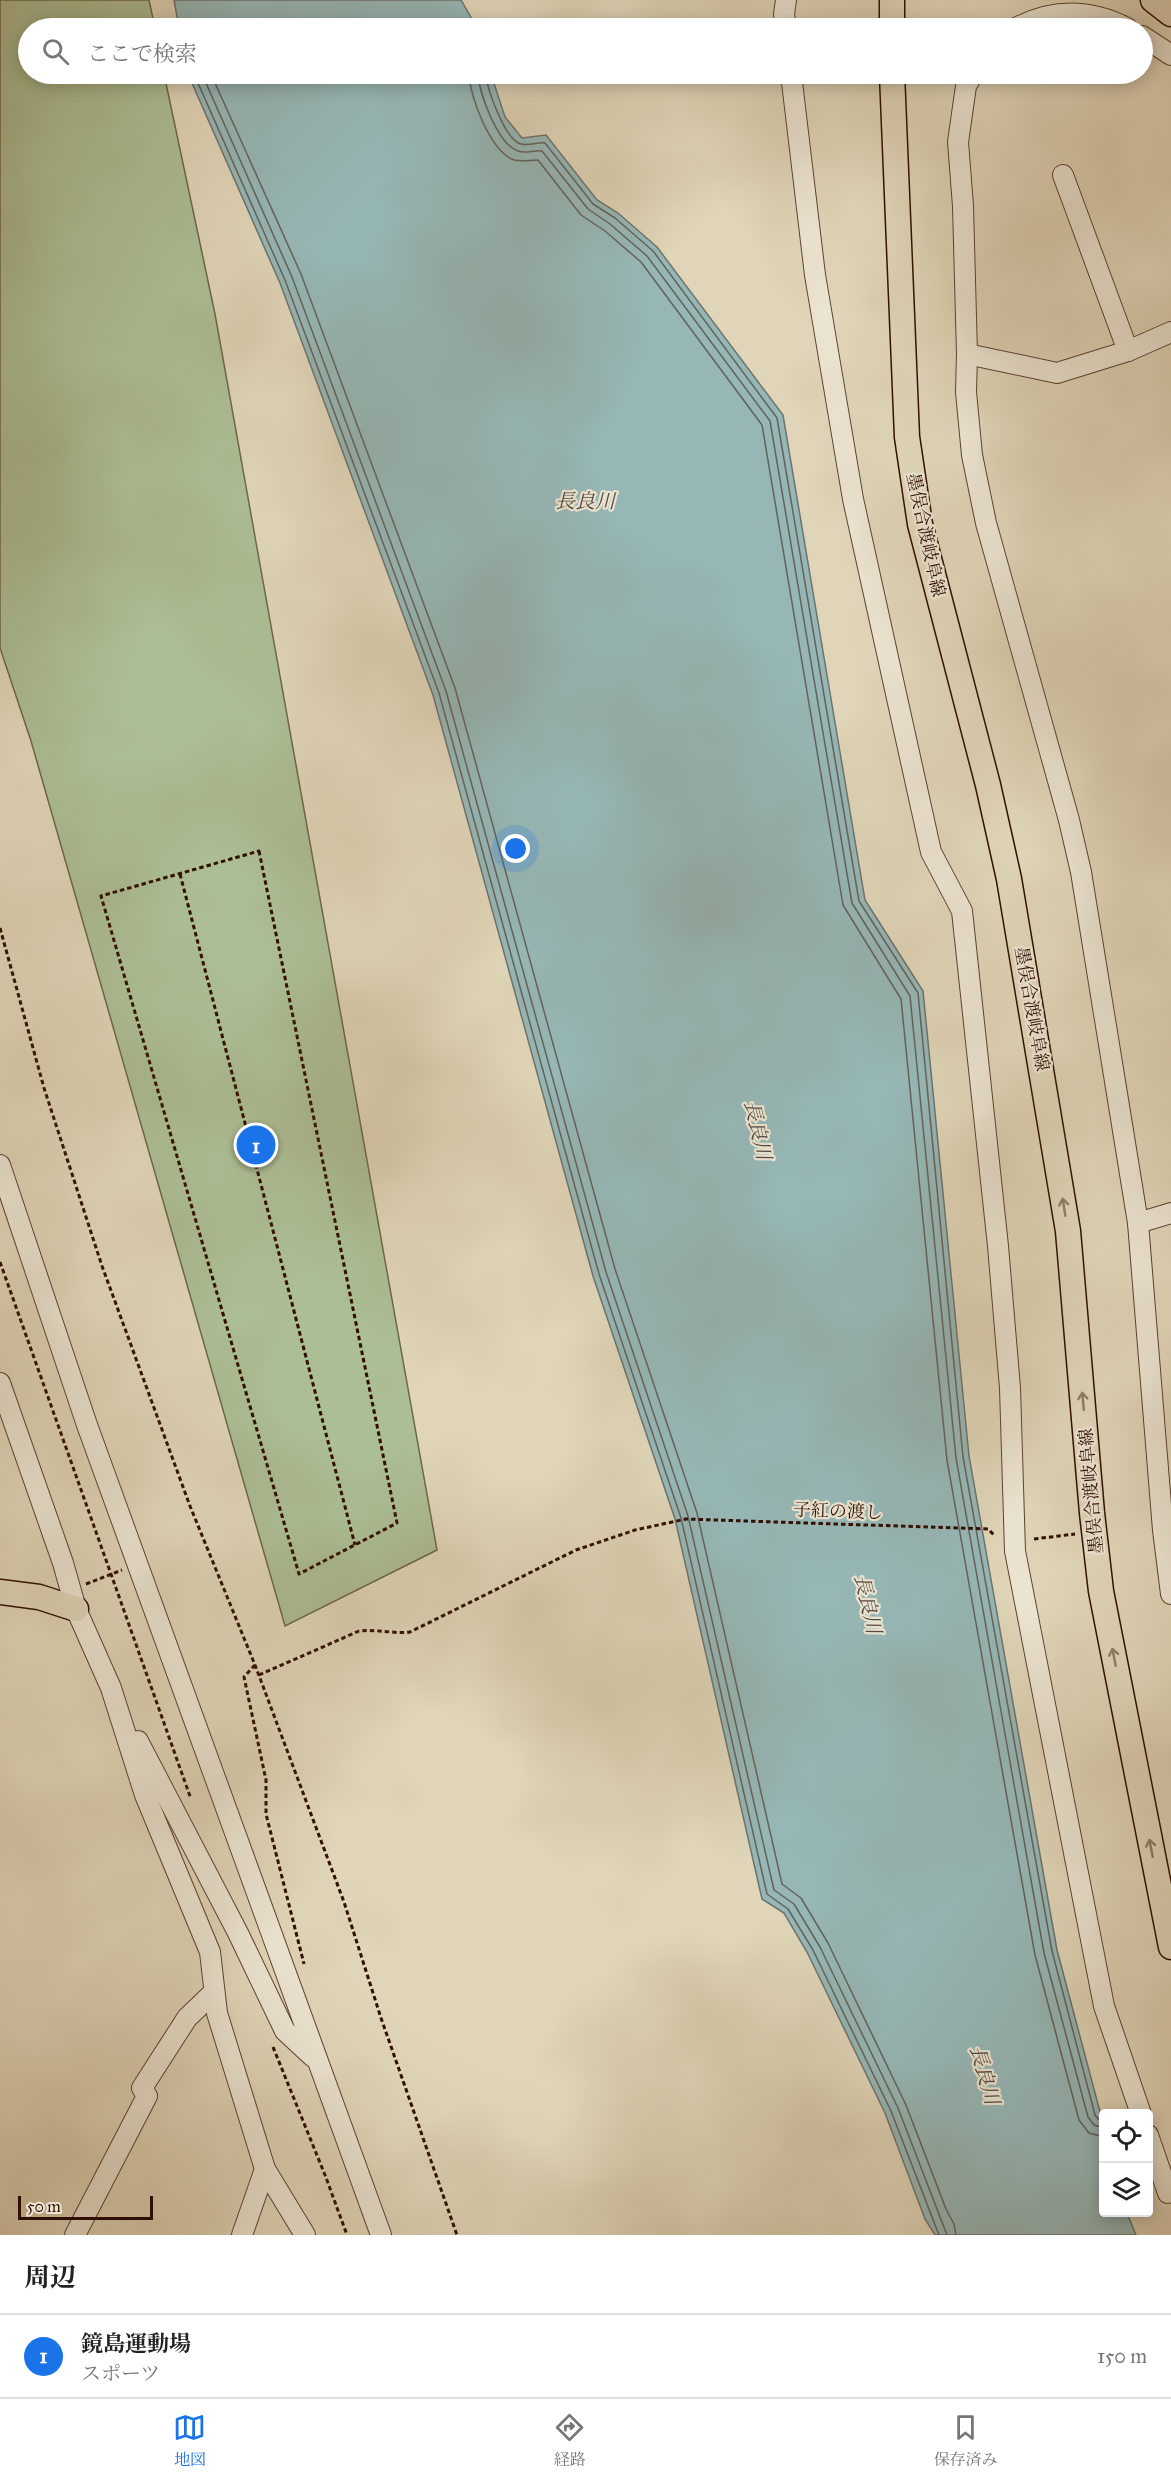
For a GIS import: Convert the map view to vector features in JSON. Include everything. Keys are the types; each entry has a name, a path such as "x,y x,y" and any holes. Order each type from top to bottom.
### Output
{"main road":[{"path":"892,0 892,18"},
{"path":"1153,0 1171,14"},
{"name":"墨俣合渡岐阜線","path":"892,84 909,448 920,524 988,785 1009,879 1068,1231 1094,1530 1103,1602 1171,1947"},
{"path":"0,1592 74,1600"}],"street":[{"path":"785,18 786,0"},
{"path":"1042,18 1050,15 1083,14 1106,18"},
{"path":"1153,43 1171,55"},
{"path":"792,84 815,275 853,499 931,852 962,911 998,1246 1009,1377 1015,1551 1104,2006 1139,2109"},
{"path":"967,84 958,142 963,206 966,392 972,455 986,523 1069,820 1081,872 1138,1223 1162,1519 1171,1594"},
{"path":"1063,174 1128,351"},
{"path":"967,354 1056,373 1128,351 1171,332"},
{"path":"0,1165 83,1414 381,2235"},
{"path":"1138,1223 1171,1213"},
{"path":"0,1383 74,1600 111,1688 176,1818 238,1933 285,2031 318,2062"},
{"path":"111,1688 145,1796 210,1952 213,1993 265,2169 305,2235"},
{"path":"75,2235 147,2096 142,2088 187,2018 213,1993"},
{"path":"1153,2147 1168,2193"},
{"path":"242,2235 265,2169"}],"path":[{"path":"259,851 397,1523 298,1574 101,896 180,874 259,851"},
{"path":"180,874 355,1545"},
{"path":"0,928 44,1088 102,1266 190,1506 259,1675 344,1902 381,2018 457,2235"},
{"path":"0,1262 192,1802"},
{"name":"子紅の渡し","path":"259,1675 359,1631 376,1629 398,1633 410,1632 576,1550 635,1530 686,1519 988,1529"},
{"path":"1015,1540 1062,1536 1094,1530"},
{"path":"74,1600 111,1575 137,1564"},
{"path":"255,1665 244,1677 266,1780 266,1814 306,1969"},
{"path":"271,2037 326,2175 347,2235"}],"green space":[{"path":"0,0 149,0 153,18 18,18 18,84 166,84 215,314 437,1550 285,1626 31,741 0,648"}],"water":[{"path":"174,0 461,0 471,18 177,18"},
{"name":"長良川","path":"192,84 494,84 505,117 522,138 546,135 597,200 618,213 657,247 783,415 865,900 923,991 969,1456 1057,1950 1099,2109 1099,2217 1129,2217 1136,2235 935,2235 925,2219 885,2113 807,1952 784,1913 762,1899 675,1519 593,1276 433,695 280,283"}],"place":[{"name":"鏡島運動場","path":"256,1145"}]}
